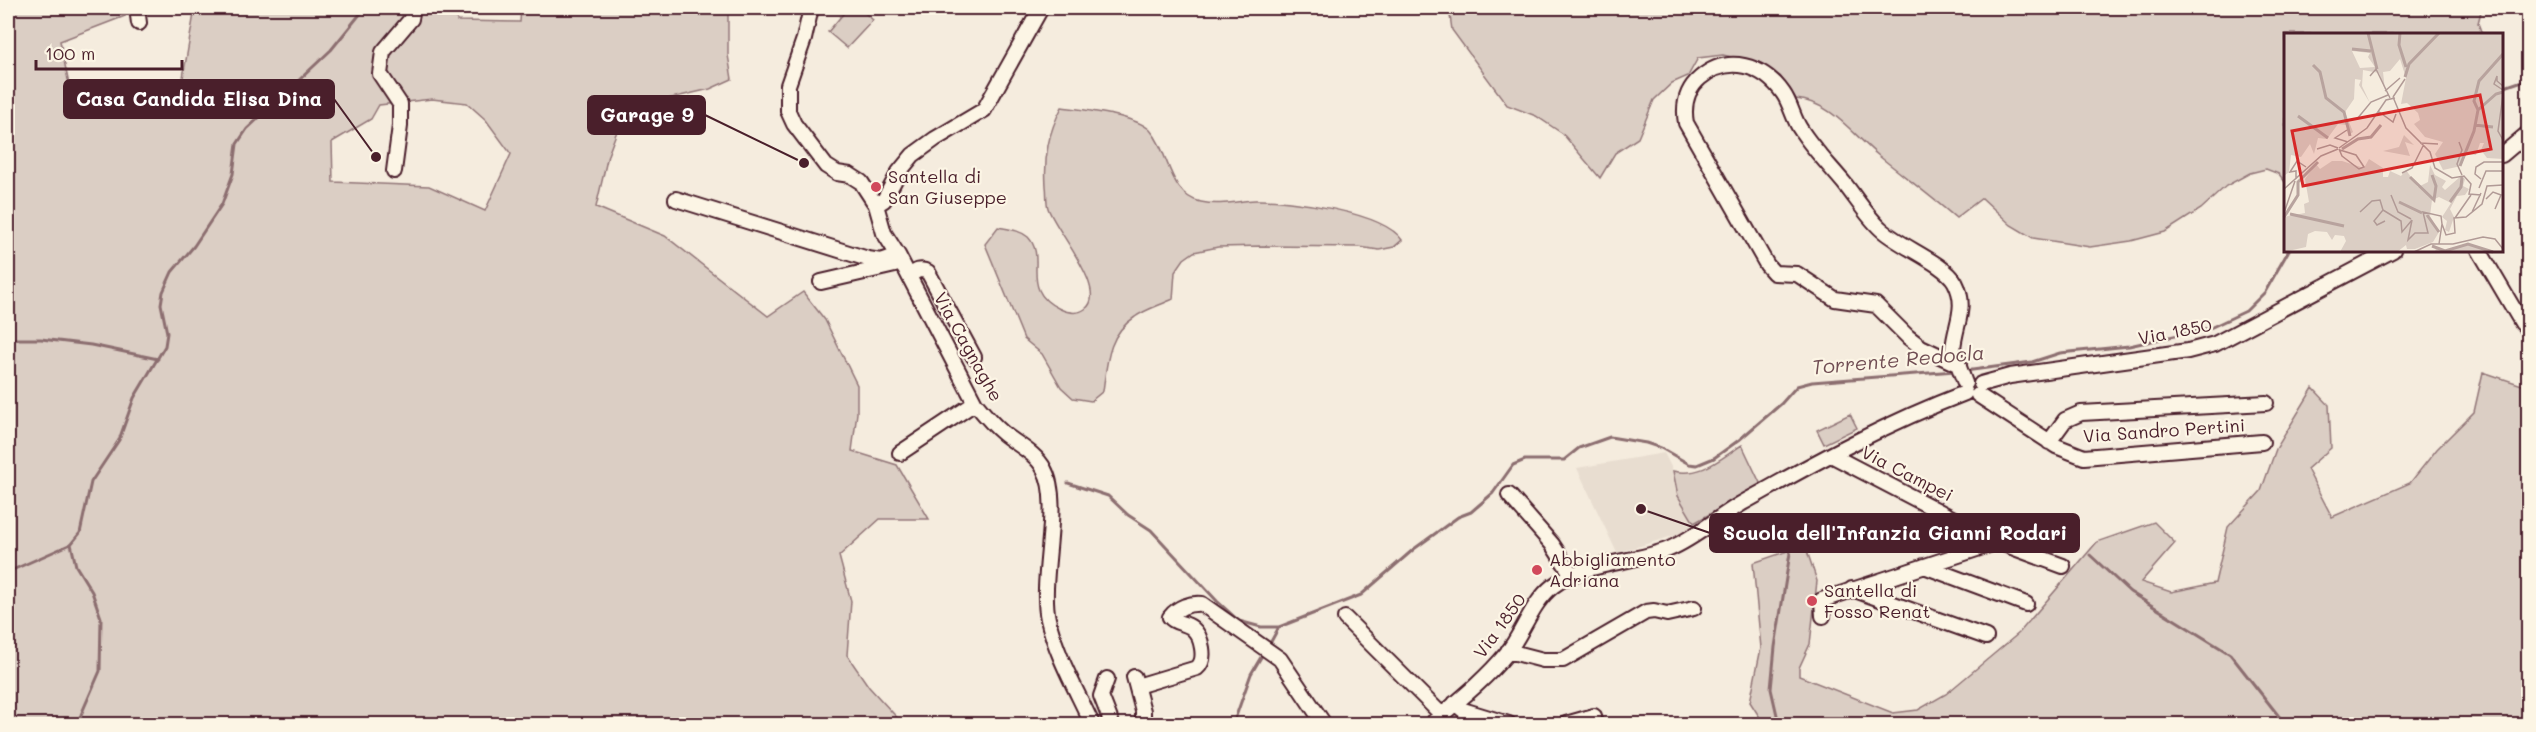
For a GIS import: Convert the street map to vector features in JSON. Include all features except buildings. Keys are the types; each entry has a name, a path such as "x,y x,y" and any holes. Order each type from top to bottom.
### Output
{"street":[{"path":"137,8 139,23"},
{"path":"394,171 400,126 400,104 380,74 380,66 383,52 411,19 413,8"},
{"name":"Via Cagnaghe","path":"811,8 804,39 788,85 788,111 794,124 826,166 830,170 858,179 876,205 884,232 975,403 988,419 1044,467 1050,483 1052,503 1045,594 1048,618 1055,641 1092,724"},
{"path":"876,205 884,200 899,172 912,155 984,110 1041,8"},
{"name":"Via Sandro Pertini","path":"1968,383 1953,349 1961,317 1961,300 1952,278 1882,230 1802,131 1784,94 1771,79 1749,66 1737,64 1723,66 1699,79 1690,90 1684,108 1686,123 1767,265 1774,273 1797,274 1835,299 1876,304 1908,338 1968,383 2049,442 2068,452 2084,457 2262,442"},
{"path":"2503,154 2529,133"},
{"path":"676,199 868,259 903,265"},
{"name":"Via 1850","path":"1431,724 1490,672 1508,651 1551,588 1572,575 1669,549 1742,502 1928,407 1968,383 2200,349 2236,334 2389,252"},
{"path":"2480,252 2522,323 2529,329"},
{"name":"Via Cagnaghe","path":"821,282 903,265 916,271 923,269 928,272 974,357"},
{"path":"900,453 975,403"},
{"path":"2049,442 2066,420 2081,413 2266,403"},
{"name":"Via Campei","path":"1831,455 1998,542 2063,566"},
{"path":"1509,495 1552,544 1572,575"},
{"path":"1823,616 1822,600 1998,542"},
{"path":"1924,566 2026,604"},
{"path":"1852,589 1986,637"},
{"path":"1143,724 1143,711 1135,682 1197,669 1202,664 1203,659 1197,634 1190,626 1171,620 1170,617 1179,609 1192,603 1202,604 1277,657 1324,724"},
{"path":"1508,651 1542,660 1563,660 1646,612 1667,614 1694,608"},
{"path":"1345,618 1442,715"},
{"path":"1107,679 1101,696 1112,724"},
{"path":"1455,703 1463,710 1509,724"},
{"path":"1566,724 1594,716"}],"shaded area":[{"path":"8,8 121,8 125,16 60,41 73,104 116,103 130,106 181,89 195,8 456,8 457,21 520,22 521,8 728,8 728,55 732,79 710,89 663,100 644,117 617,131 608,155 596,207 665,236 768,316 803,292 825,320 857,385 857,413 852,451 897,465 929,519 880,519 839,556 851,601 847,655 869,687 903,724 8,724","holes":["432,99 467,103 486,120 511,154 485,211 429,186 333,182 332,142 371,119 379,105"]},
{"path":"848,8 859,8 873,20 847,48 828,32"},
{"path":"1449,8 2482,8 2478,23 2482,33 2284,33 2284,181 2279,174 2266,169 2250,173 2226,186 2201,209 2165,232 2131,241 2090,247 2033,238 2011,225 1982,198 1956,218 1879,156 1831,113 1821,106 1796,99 1780,76 1749,61 1723,55 1698,58 1688,76 1672,83 1654,100 1638,138 1615,153 1600,178 1563,134 1536,116 1507,105 1452,30"},
{"path":"1062,107 1109,114 1143,125 1157,139 1176,182 1190,198 1208,203 1270,200 1334,209 1376,222 1392,230 1402,240 1394,247 1379,250 1359,247 1263,246 1218,247 1194,252 1184,259 1175,272 1173,299 1139,314 1119,332 1110,350 1103,391 1091,401 1073,398 1061,387 1042,354 1024,339 985,244 998,227 1021,233 1032,243 1036,256 1036,277 1039,290 1052,305 1066,311 1079,312 1085,309 1091,301 1091,289 1086,275 1053,218 1047,203 1048,145 1053,126"},
{"path":"2483,372 2528,387 2528,724 1764,724 1750,702 1761,648 1753,563 1805,545 1817,581 1810,644 1799,668 1799,676 1893,713 1918,710 1946,694 2019,633 2097,542 2154,522 2175,543 2141,582 2171,592 2215,583 2228,527 2261,491 2276,449 2313,388 2329,405 2331,448 2307,469 2332,517 2410,483 2437,449 2474,412"},
{"path":"1850,414 1857,428 1824,444 1817,430"},
{"path":"1742,445 1761,485 1694,523 1678,496 1673,471 1693,472 1709,466"},
{"path":"1664,453 1673,471 1678,496 1695,527 1617,553 1577,468"}],"waterway":[{"path":"77,724 100,671 101,618 92,592 76,566 71,544 80,533 91,482 119,440 134,398 165,346 167,333 161,304 163,292 172,272 194,246 222,204 233,174 237,144 247,129 331,50 365,8"},
{"name":"Torrente Redocla","path":"2503,88 2528,79"},
{"name":"Torrente Redocla","path":"1965,371 2032,362 2060,353 2129,346 2210,328 2246,311 2265,292 2288,252"},
{"path":"8,339 41,339 91,345 158,359"},
{"name":"Torrente Redocla","path":"1268,647 1279,627 1361,595 1414,549 1458,517 1471,512 1493,493 1513,465 1525,460 1564,460 1579,448 1610,437 1646,443 1661,448 1689,464 1697,465 1714,458 1739,440 1781,404 1797,386 1812,382 1955,371"},
{"path":"1068,483 1108,496 1128,515 1151,530 1217,601 1239,621 1261,627 1279,627"},
{"path":"1779,724 1771,689 1775,647 1790,553 1791,521"},
{"path":"8,572 71,544"},
{"path":"2090,555 2130,592 2230,654 2285,724"},
{"name":"Torrente Redocla","path":"1230,724 1235,719 1251,674 1264,652"}],"place":[{"name":"Casa Candida Elisa Dina","path":"376,157"},
{"name":"Garage 9","path":"804,163"},
{"name":"Santella di San Giuseppe","path":"876,187"},
{"name":"Scuola dell'Infanzia Gianni Rodari","path":"1641,509"},
{"name":"Abbigliamento Adriana","path":"1537,570"},
{"name":"Santella di Fosso Renat","path":"1812,601"}]}
